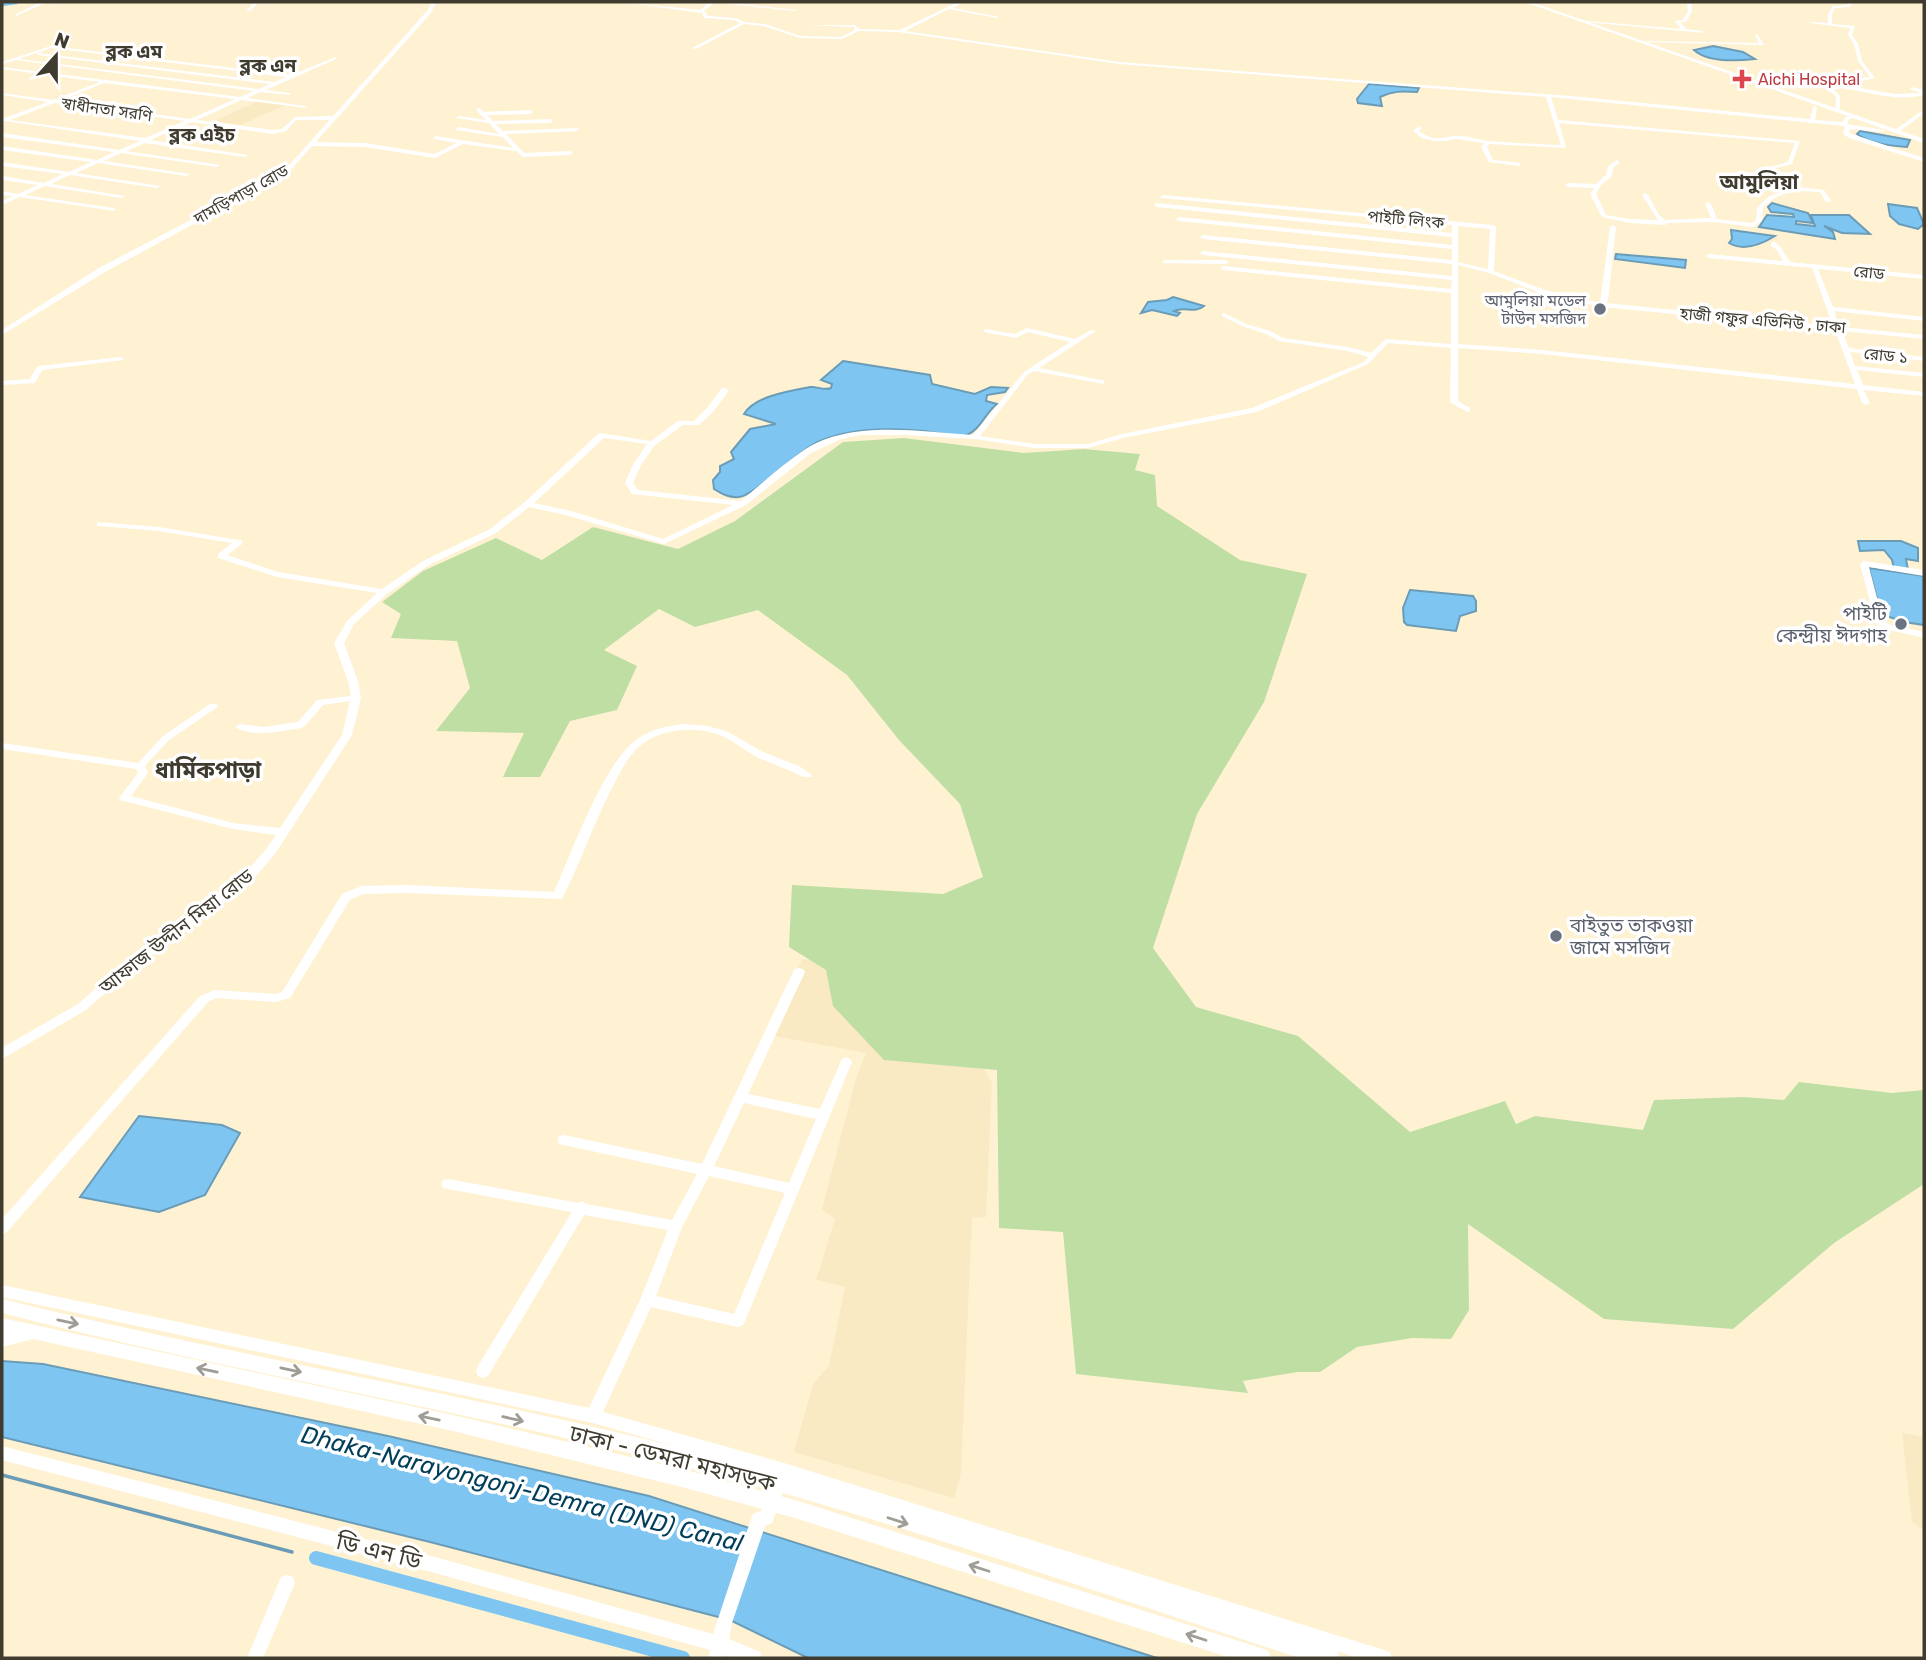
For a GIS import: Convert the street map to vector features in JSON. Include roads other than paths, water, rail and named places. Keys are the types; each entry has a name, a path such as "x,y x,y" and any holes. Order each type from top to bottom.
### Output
{"main road":[{"name":"দামড়িপাড়া রোড","path":"2,333 102,270 293,166 332,118 429,12 434,2"},
{"path":"624,2 704,12 713,2"},
{"path":"1527,2 1924,141"},
{"name":"ঢাকা - ডেমরা মহাসড়ক","path":"2,1306 693,1460 802,1490 1331,1658"},
{"name":"ঢাকা - ডেমরা মহাসড়ক","path":"2,1325 453,1423 686,1479 795,1509 1261,1658"},
{"path":"2,1339 30,1333"}],"street":[{"path":"34,2 84,2"},
{"path":"248,10 257,2"},
{"path":"713,2 794,10"},
{"path":"901,31 961,2"},
{"path":"1685,31 1676,21 1684,21 1690,10 1689,2"},
{"path":"1830,25 1830,14 1834,7 1862,2"},
{"path":"18,15 42,3"},
{"path":"748,11 756,6"},
{"path":"948,8 997,17"},
{"path":"704,12 706,17 739,17 743,23"},
{"path":"1588,22 1702,32"},
{"path":"694,48 743,23 765,25 800,37 842,38 858,30 901,31 1129,64 1548,96 1882,130"},
{"path":"1812,23 1853,27 1850,35 1856,44 1860,61 1873,75 1871,80 1843,82 1841,86"},
{"path":"811,25 855,26 858,30"},
{"path":"1647,42 1762,44 1757,35"},
{"path":"2,66 14,59 51,47 292,76"},
{"path":"33,53 275,83"},
{"path":"3,121 176,54"},
{"path":"2,58 289,94"},
{"path":"2,203 334,58"},
{"path":"2,66 305,107 294,119"},
{"path":"1837,109 1838,96 1831,90 1841,86 1903,96 1923,94 1923,91 1912,88"},
{"name":"স্বাধীনতা সরণি","path":"2,94 275,132 284,130 294,119 332,118"},
{"path":"1419,128 1416,131 1424,138 1449,140 1455,136 1487,142 1564,147 1548,96"},
{"path":"1812,122 1815,107"},
{"path":"530,112 482,112 523,155 570,153"},
{"path":"539,131 541,113"},
{"path":"1897,131 1922,113"},
{"path":"1856,116 1847,118 1846,134 1850,138 1924,160"},
{"path":"459,118 492,123 550,121"},
{"path":"3,121 245,155"},
{"path":"1556,121 1798,142 1790,163 1773,167 1778,176 1795,179 1796,188"},
{"path":"458,130 503,134 577,129"},
{"path":"1719,129 1738,138"},
{"path":"2,135 217,165"},
{"path":"435,138 517,150"},
{"path":"311,144 365,145 435,156 462,142"},
{"path":"1487,142 1484,147 1491,161 1519,164"},
{"path":"2,148 187,174"},
{"path":"1617,162 1610,167 1609,176 1593,194 1604,216 1665,223 1715,220 1753,225 1759,221 1760,208 1770,198 1796,188 1822,191 1828,201"},
{"path":"2,164 158,186"},
{"path":"2,178 122,196"},
{"path":"1568,185 1597,187"},
{"path":"2,193 113,210"},
{"path":"1645,195 1657,216 1665,223"},
{"name":"পাইটি লিংক","path":"1163,197 1454,224 1454,402 1467,410"},
{"path":"1708,204 1715,220"},
{"path":"1157,205 1454,234"},
{"path":"1179,219 1454,247"},
{"path":"1454,224 1493,227 1491,272"},
{"path":"1602,305 1605,300 1613,227"},
{"name":"হাজী গফুর এভিনিউ , ঢাকা","path":"1203,237 1452,262 1491,272 1543,292 1602,305 1924,337"},
{"path":"1774,243 1788,264"},
{"path":"1203,253 1453,278"},
{"name":"রোড","path":"1709,256 1924,277"},
{"path":"1165,262 1226,262 1252,258"},
{"path":"1226,262 1223,268 1452,292"},
{"path":"1814,266 1855,368 1866,403"},
{"path":"1831,309 1924,319"},
{"path":"1224,315 1235,318 1239,324 1275,335 1282,340 1348,349 1374,356"},
{"path":"986,331 1016,336 1027,330 1074,341"},
{"path":"975,437 1019,381 1074,341 1093,331"},
{"path":"528,504 664,542 742,504 808,450 839,437 874,433 975,437 1034,446 1088,446 1122,436 1254,410 1340,376 1374,356 1386,341 1542,352 1924,394"},
{"name":"রোড ১","path":"1848,351 1924,359"},
{"path":"2,383 32,382 39,368 121,359"},
{"path":"1855,368 1924,376"},
{"path":"1034,369 1101,382"},
{"path":"725,390 696,423 681,423 652,443 629,483 635,492 742,504"},
{"path":"100,524 159,529 239,542 221,556 276,574 384,592 426,563 493,531 528,504 603,435 652,443"},
{"path":"1924,573 1864,564 1879,622 1888,627 1924,635"},
{"name":"আফাজ উদ্দীন মিয়া রোড","path":"2,1054 82,1007 124,970 245,881 271,852 281,832 347,735 356,698 353,681 339,643 350,623 384,592"},
{"path":"240,727 264,730 301,725 320,702 356,698"},
{"path":"140,766 166,738 213,706"},
{"path":"2,1228 204,999 215,994 276,998 286,995 346,897 362,890 407,889 558,896 618,767 635,745 651,735 674,728 699,728 719,732 745,743 760,754 792,765 807,775"},
{"path":"2,746 140,766"},
{"path":"140,766 143,773 124,797 233,826 281,832"},
{"path":"593,1416 647,1300 676,1226 741,1098 799,972"},
{"path":"647,1300 738,1321 846,1062"},
{"path":"741,1098 823,1115"},
{"path":"564,1140 793,1189"},
{"path":"448,1184 582,1206 676,1226"},
{"path":"483,1371 582,1206"},
{"path":"2,1291 593,1416 778,1468 1384,1658"},
{"name":"ডি এন ডি","path":"2,1453 435,1565 717,1651 754,1658"},
{"path":"717,1651 758,1522 766,1518 778,1468"},
{"path":"255,1658 287,1583"}],"water":[{"path":"1713,46 1743,52 1755,59 1715,59 1694,50"},
{"path":"1369,84 1419,88 1417,92 1397,92 1380,97 1382,106 1358,103 1357,99"},
{"path":"1860,131 1910,140 1907,147 1888,145 1862,137 1857,134"},
{"path":"1772,203 1808,213 1813,223 1796,221 1796,224 1815,226 1811,215 1849,215 1870,234 1842,233 1824,226 1833,232 1835,239 1759,227 1767,215 1794,217 1793,214 1771,212 1768,207"},
{"path":"1888,204 1917,208 1924,224 1918,229 1899,224 1890,216"},
{"path":"1731,230 1775,236 1759,244 1741,247 1729,243 1732,239"},
{"path":"1616,254 1686,260 1685,268 1615,259"},
{"path":"1173,297 1204,306 1174,311 1180,313 1177,316 1152,310 1141,313 1148,302"},
{"path":"843,361 930,375 932,384 975,394 991,387 1008,388 1005,392 987,395 986,401 997,404 976,429 967,435 898,429 843,434 809,447 746,495 732,497 714,489 713,480 720,472 720,466 734,459 731,452 750,429 776,424 744,414 749,408 764,399 783,393 810,387 831,388 832,384 821,380"},
{"path":"1858,541 1901,541 1918,548 1918,561 1906,559 1908,570 1894,568 1892,560 1884,550 1860,551"},
{"path":"1869,568 1924,576 1924,625 1881,614"},
{"path":"1410,590 1473,596 1476,611 1460,616 1456,631 1407,625 1404,622 1403,608"},
{"path":"139,1116 222,1125 240,1133 205,1195 159,1212 80,1197"},
{"name":"Dhaka-Narayongonj-Demra (DND) Canal","path":"2,1361 43,1364 388,1436 649,1496 1157,1658 808,1658 730,1620 430,1542 2,1437"}],"waterway":[{"path":"2,4 16,2"},
{"path":"2,1475 292,1552"},
{"path":"316,1558 683,1658"}],"place":[{"name":"Aichi Hospital","path":"1742,79"},
{"name":"আমুলিয়া মডেল টাউন মসজিদ","path":"1600,309"},
{"name":"পাইটি কেন্দ্রীয় ঈদগাহ","path":"1901,624"},
{"name":"বাইতুত তাকওয়া জামে মসজিদ","path":"1556,936"}],"district":[{"name":"ব্লক এম","path":"134,51"},
{"name":"ব্লক এন","path":"268,65"},
{"name":"ব্লক এইচ","path":"202,134"},
{"name":"আমুলিয়া","path":"1759,182"},
{"name":"ধার্মিকপাড়া","path":"208,770"}]}
